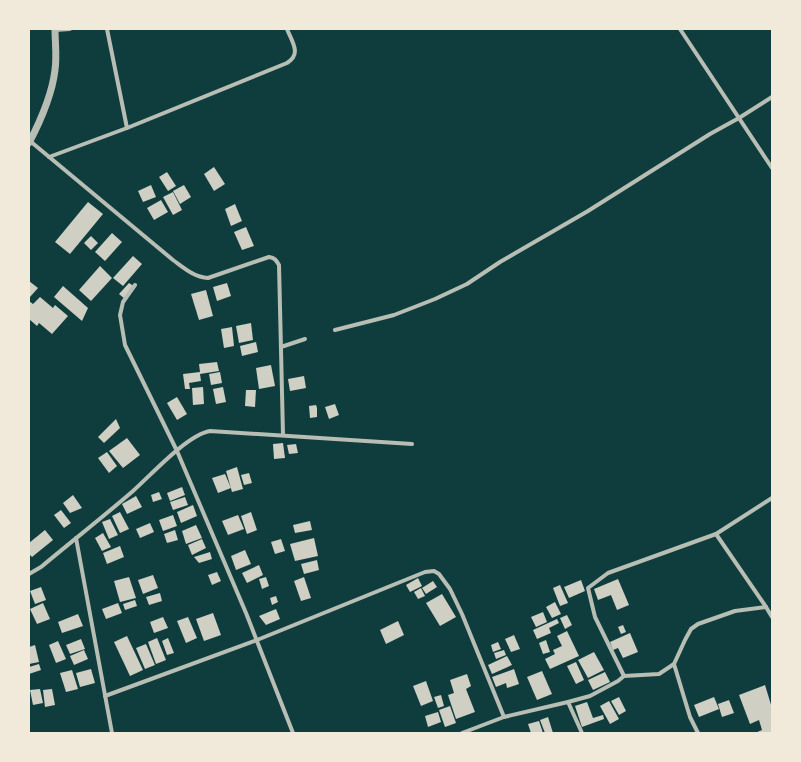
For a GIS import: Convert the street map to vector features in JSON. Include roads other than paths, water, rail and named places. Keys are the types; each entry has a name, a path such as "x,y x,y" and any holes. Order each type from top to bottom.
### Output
{"street":[{"path":"70,29 55,29 55,69 51,91 43,113 29,142 172,260 194,275 201,278 208,278 269,257 277,261 279,265 283,435"},
{"path":"107,29 127,128"},
{"path":"49,157 127,128 287,63 293,59 295,50 287,29"},
{"path":"680,29 772,168"},
{"path":"335,330 394,315 435,299 466,284 500,262 595,207 710,134 772,97"},
{"path":"135,284 123,302 120,315 125,345 177,451 257,640 293,733"},
{"path":"281,347 304,339"},
{"path":"29,574 41,567 133,491 177,451 204,432 210,431 283,435 412,444"},
{"path":"624,676 596,617 588,588 608,573 716,534 772,498"},
{"path":"716,534 772,617"},
{"path":"76,538 112,733"},
{"path":"105,696 257,640 425,572 434,571 444,579 456,599 504,717"},
{"path":"462,733 504,717 590,696 618,681 624,676 659,674 674,664 691,629 698,624 735,611 766,608"},
{"path":"674,664 690,717 698,733"},
{"path":"568,702 582,733"}]}
